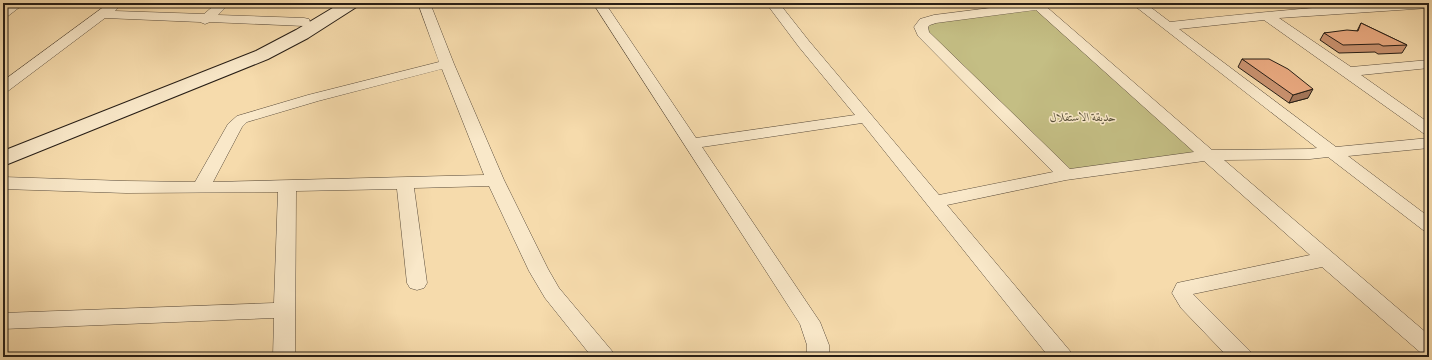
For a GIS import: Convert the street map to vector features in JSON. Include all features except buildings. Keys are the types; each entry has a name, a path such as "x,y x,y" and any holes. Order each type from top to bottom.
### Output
{"main road":[{"path":"3,145 236,55 304,22 336,3"},
{"path":"3,159 262,55 302,34 352,3"}],"street":[{"path":"3,88 117,3"},
{"path":"205,20 224,3"},
{"path":"424,3 447,64 495,180 539,271 552,293 604,357"},
{"path":"599,3 810,322 818,345 818,357"},
{"path":"772,3 804,44 1062,357"},
{"path":"1137,3 1429,226"},
{"path":"1066,175 923,33 921,27 925,22 934,19 1037,4 1326,259 1429,347"},
{"path":"1168,26 1265,15 1428,4"},
{"path":"101,14 205,20 304,22"},
{"path":"1265,15 1429,130"},
{"path":"201,187 236,124 242,119 313,98 447,64"},
{"path":"1348,72 1429,64"},
{"path":"693,143 785,131 866,118"},
{"path":"935,202 1066,175 1209,155 1268,156 1429,143"},
{"path":"3,183 45,186 287,187 495,180"},
{"path":"405,182 417,283"},
{"path":"284,357 287,187"},
{"path":"1242,357 1188,303 1182,292 1184,288 1326,259"},
{"path":"3,320 284,310"}],"green space":[{"name":"حديقة الاستقلال","path":"1039,6 1205,152 1066,175 923,33 925,22"}]}
